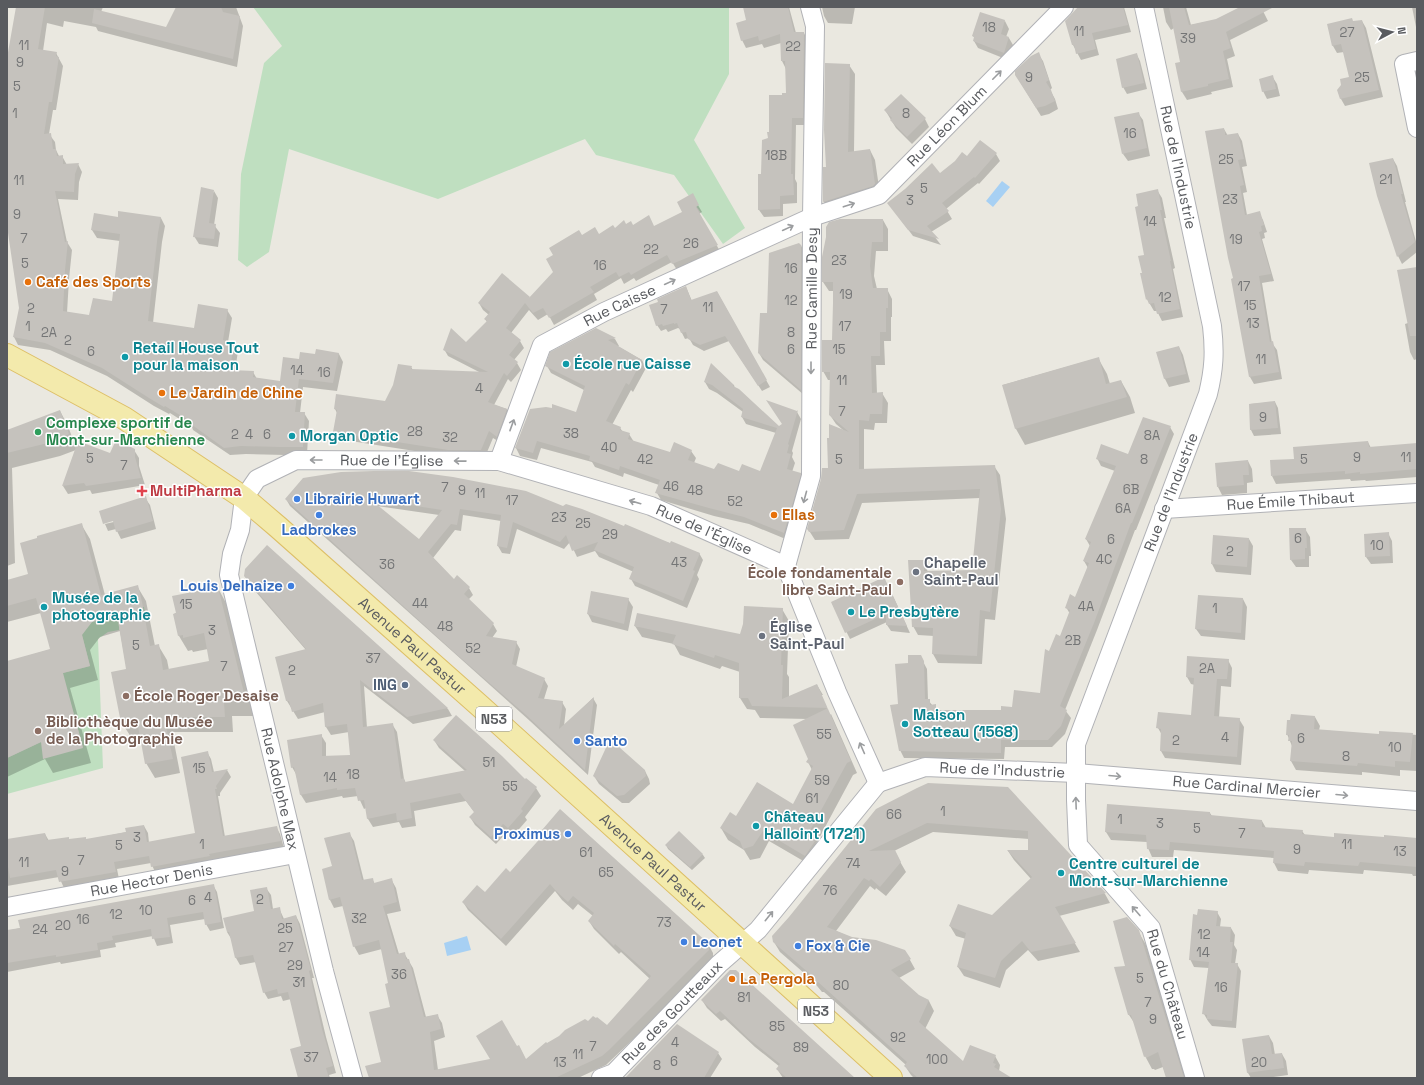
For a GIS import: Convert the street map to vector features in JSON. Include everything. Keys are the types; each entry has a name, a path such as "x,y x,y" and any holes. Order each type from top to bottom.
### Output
{"main road":[{"name":"Avenue Paul Pastur","path":"7,355 124,418 244,498 456,685 890,1078"}],"street":[{"name":"Rue Camille Desy","path":"786,566 811,476 812,217 815,26 810,7"},
{"name":"Rue Léon Blum","path":"812,217 879,195 1064,7"},
{"name":"Rue de l'Industrie","path":"878,783 925,767 1076,773 1076,744 1208,394 1214,360 1212,326 1144,7"},
{"path":"1417,61 1404,64 1417,128"},
{"name":"Rue Caisse","path":"499,461 542,345 604,312 812,217"},
{"name":"Rue de l'Église","path":"244,498 257,479 296,460 499,461 651,506 786,566"},
{"name":"Rue Émile Thibaut","path":"1164,509 1417,493"},
{"name":"Rue Adolphe Max","path":"244,498 240,530 232,554 229,575 295,854 324,971 353,1078"},
{"path":"742,944 758,930 878,783 836,692 786,566"},
{"name":"Rue Cardinal Mercier","path":"1076,773 1417,801"},
{"name":"Rue du Château","path":"1076,773 1078,845 1151,928 1195,1078"},
{"name":"Rue Hector Denis","path":"7,907 295,854"},
{"name":"Rue des Goutteaux","path":"601,1078 614,1073 719,964 742,944"}],"green space":[{"path":"253,7 729,7 729,74 694,140 745,228 723,244 674,175 596,155 585,139 438,199 289,149 269,252 247,267 238,260 241,174 264,63 282,46"},
{"path":"144,607 146,621 108,632 98,639 103,768 7,794 7,758 41,742 83,747 66,687 9,687 90,666 81,631 92,622"}],"water":[{"path":"1002,181 1010,187 993,207 986,201"},
{"path":"467,936 471,950 447,956 444,943"}],"building":[{"path":"16,7 45,7 38,49 57,52 56,56 59,57 52,102 49,102 44,134 51,133 53,149 56,149 57,156 63,155 63,164 79,163 75,174 74,192 55,191 65,242 68,241 63,311 89,315 93,298 112,301 120,234 91,230 94,213 118,217 118,211 161,217 148,321 194,328 198,304 228,309 223,340 234,342 230,370 254,371 253,377 280,381 283,357 299,359 300,352 315,354 316,349 339,353 333,383 299,379 295,412 305,412 303,447 241,446 224,448 188,422 188,420 149,398 102,368 45,343 13,337 19,308 7,226 7,58"},
{"path":"176,7 221,7 223,12 240,16 233,59 92,23 94,9 166,27"},
{"path":"743,7 788,7 794,32 804,32 803,118 792,118 791,174 793,174 794,195 780,196 780,209 758,210 758,174 761,174 762,140 768,138 767,132 769,132 769,95 782,95 782,93 786,93 785,61 781,61 780,34 759,41 758,36 741,41 736,23 746,20"},
{"path":"1078,7 1123,7 1128,25 1092,33 1096,49 1076,54 1065,21"},
{"path":"1169,7 1184,7 1189,25 1216,19 1240,7 1274,7 1226,32 1231,48 1223,51 1229,79 1208,84 1208,86 1181,92 1175,63 1180,62"},
{"path":"980,12 1005,20 1001,34 1009,37 1004,53 973,41 974,37 972,36"},
{"path":"1352,18 1353,21 1362,20 1379,90 1340,99 1337,90 1341,85 1340,79 1349,77 1341,44 1332,46 1327,24"},
{"path":"1039,52 1049,80 1046,82 1055,101 1045,106 1036,108 1015,75 1015,71 1031,56"},
{"path":"1137,53 1144,83 1122,88 1116,59"},
{"path":"825,63 850,64 848,152 870,149 875,184 873,186 823,202 823,167 826,167 824,130"},
{"path":"1273,75 1276,89 1262,92 1259,79"},
{"path":"901,94 926,118 907,137 890,120 892,118 884,110"},
{"path":"1139,112 1147,148 1122,154 1114,117"},
{"path":"1224,128 1225,135 1238,133 1244,159 1238,160 1244,185 1240,186 1245,215 1260,211 1264,225 1261,226 1262,231 1259,232 1271,274 1259,276 1270,342 1273,341 1279,372 1249,377 1231,279 1233,278 1205,131"},
{"path":"980,140 997,153 975,178 974,177 942,203 949,211 927,226 939,239 908,230 887,203 905,189 932,163 940,173 955,161 962,152 967,156"},
{"path":"1393,158 1403,194 1401,194 1415,242 1397,257 1377,196 1369,163"},
{"path":"201,187 214,190 209,223 216,224 214,239 193,237"},
{"path":"1158,189 1162,210 1160,210 1180,309 1157,314 1154,303 1149,304 1147,299 1146,300 1140,273 1142,273 1138,256 1144,255 1135,207 1138,206 1136,194"},
{"path":"693,193 699,205 696,207 718,245 672,264 667,255 631,275 629,272 619,277 616,272 590,287 594,292 549,318 543,308 533,313 525,303 506,328 521,340 509,355 518,362 507,376 504,373 488,402 507,409 497,437 489,431 481,450 448,450 333,432 337,410 334,409 336,394 385,401 393,385 398,364 412,366 411,369 488,372 443,350 451,328 466,342 487,321 484,319 490,312 478,303 502,273 530,297 553,272 546,259 553,255 549,248 579,230 582,235 595,227 599,234 613,225 615,228 624,220 626,224 631,221 633,225 649,215 654,226 682,212 677,202"},
{"path":"840,219 883,219 883,242 872,242 870,266 873,288 888,288 886,332 880,332 880,356 871,356 872,393 883,392 882,414 870,414 869,421 859,420 859,469 995,465 1001,509 990,612 980,610 977,656 932,654 933,628 912,627 908,560 924,560 924,571 972,570 980,489 857,494 844,530 809,532 807,529 821,479 822,468 828,468 827,438 829,438 829,424 849,432 829,415 830,372 822,372 822,340 832,340 833,282 822,282 822,257 826,237 826,227 829,222"},
{"path":"799,243 801,245 801,390 758,353 760,313 767,313 769,253"},
{"path":"1417,267 1417,336 1410,336 1397,270"},
{"path":"686,286 691,300 717,291 767,380 758,386 725,336 700,345 688,339 686,332 681,333 677,323 656,326 649,305 658,302 657,299"},
{"path":"596,328 616,338 608,340 642,360 629,385 626,383 606,421 621,427 620,430 630,433 628,439 670,452 674,442 692,450 688,460 714,469 718,463 739,471 742,464 760,471 777,428 741,417 743,409 712,385 704,382 711,363 734,385 733,386 739,389 779,426 782,424 766,400 797,411 798,410 788,444 787,453 791,454 787,469 801,473 801,475 784,533 744,517 655,493 660,480 620,466 619,470 589,460 590,456 537,441 533,453 515,448 530,409 546,407 552,408 552,404 576,412 585,386 545,366 550,352"},
{"path":"1179,346 1186,374 1164,379 1156,352"},
{"path":"1099,357 1106,384 1121,380 1127,397 1015,429 1002,385"},
{"path":"1275,401 1278,428 1250,430 1249,404"},
{"name":"Complexe sportif de Mont-sur-Marchienne","path":"60,410 69,434 52,442 7,453 7,430"},
{"path":"1143,417 1171,426 1131,523 1094,623 1060,706 1067,710 1061,726 1048,740 1001,740 1001,753 899,751 890,705 898,704 895,664 908,663 908,655 921,655 924,661 925,699 930,699 930,705 936,704 936,710 1001,710 1001,706 1012,707 1014,690 1040,693 1045,649 1049,651 1056,634 1060,636 1070,610 1065,608 1070,594 1075,597 1089,563 1083,561 1091,542 1085,539 1116,466 1096,459 1101,444 1128,454"},
{"path":"116,440 135,449 135,457 141,478 86,486 84,483 62,486 78,441 110,453"},
{"path":"1368,441 1369,447 1417,443 1417,469 1360,474 1360,472 1345,474 1345,471 1271,476 1270,460 1294,459 1293,447"},
{"path":"1248,460 1249,475 1243,475 1244,485 1217,487 1215,463"},
{"path":"409,471 453,477 526,491 563,506 566,504 624,526 625,524 670,543 671,541 700,553 693,570 695,571 683,601 629,579 634,567 594,550 598,542 572,551 566,535 560,542 513,522 507,548 497,546 501,515 460,509 457,525 451,524 428,552 454,579 457,575 470,587 464,594 494,623 486,636 517,641 512,664 545,678 538,698 563,701 559,729 594,697 585,770 525,714 285,499 303,478 341,472","holes":["370,499 442,510 419,539"]},
{"path":"146,496 153,521 116,532 113,521 103,524 99,511"},
{"path":"82,523 101,595 138,585 150,646 159,644 163,670 209,661 204,633 183,638 183,635 178,636 173,614 176,613 172,596 218,587 246,701 224,702 225,717 164,717 173,759 145,764 137,721 121,723 111,672 126,669 117,615 92,622 82,635 90,666 63,673 83,748 43,759 41,742 7,758 7,661 50,649 36,598 7,606 7,580 28,574 20,543 37,538 37,536"},
{"path":"1289,528 1306,528 1307,548 1305,548 1305,559 1290,560"},
{"path":"1389,532 1390,556 1365,557 1364,534"},
{"path":"1213,535 1249,538 1247,567 1211,564"},
{"path":"267,545 448,708 407,717 360,680 363,727 393,723 401,779 404,778 405,782 467,770 433,740 456,715 502,756 525,779 526,778 537,787 521,809 523,811 508,828 503,824 491,837 469,817 474,812 460,793 410,803 412,818 397,821 396,813 367,819 364,800 358,801 355,788 337,790 337,788 300,795 294,767 291,768 287,740 322,734 322,756 350,755 347,724 325,727 323,703 292,712 289,701 286,701 275,657 306,649 244,576 245,569"},
{"path":"884,577 907,626 886,625 886,614 845,633 831,602"},
{"path":"591,591 629,598 624,624 587,614"},
{"path":"1198,595 1243,598 1241,633 1195,629"},
{"path":"744,606 783,608 781,665 783,665 782,699 817,684 828,708 752,706 748,698 739,698 739,663 715,655 714,658 672,644 676,635 634,626 637,613 740,634 743,624"},
{"path":"1187,656 1229,659 1227,679 1217,679 1214,716 1240,718 1237,757 1160,751 1161,729 1156,728 1158,712 1191,715 1194,678 1186,677"},
{"path":"828,708 851,761 847,763 807,836 815,841 805,856 763,831 753,846 743,849 740,841 720,828 730,812 736,816 757,782 793,804 813,766 806,762 808,759 793,725"},
{"path":"1291,714 1315,716 1314,729 1379,734 1379,731 1413,733 1410,762 1395,761 1395,767 1358,763 1357,766 1290,761 1292,741 1288,741 1289,735 1286,735 1287,720 1290,720"},
{"path":"610,739 645,770 646,776 624,795 617,796 593,776"},
{"path":"208,751 212,772 228,769 216,786 217,789 215,789 223,836 277,826 281,841 209,854 210,856 151,867 149,856 114,862 116,872 59,882 56,870 10,878 8,867 7,868 7,839 45,833 47,840 69,837 69,839 86,837 86,839 126,832 125,828 144,825 147,842 195,833 181,757"},
{"path":"928,783 1008,787 1106,893 1055,907 1076,943 1031,952 1022,941 1001,961 995,978 957,967 966,933 949,926 958,904 992,915 1032,877 1007,850 1028,850 1028,831 927,823 869,851 895,850 901,862 880,887 871,879 869,881 864,878 827,927 852,937 876,940 905,950 911,959 891,970 919,995 929,1000 919,1022 963,1061 970,1045 996,1055 993,1063 996,1064 994,1067 1012,1078 918,1078 904,1066 907,1062 818,982 816,983 809,976 810,974 773,942 772,936 876,809"},
{"path":"1107,804 1210,812 1210,815 1262,820 1262,827 1303,830 1302,834 1334,837 1334,833 1417,838 1417,867 1360,862 1358,866 1305,862 1304,866 1273,863 1274,851 1170,842 1169,850 1147,849 1146,835 1105,832"},
{"path":"560,809 709,944 709,950 602,1056 555,1078 369,1078 365,1066 381,1062 369,1012 390,1007 385,984 388,983 379,940 353,947 340,897 329,900 322,869 332,866 324,838 350,832 362,880 373,878 374,883 392,878 397,902 383,906 397,954 405,952 406,959 409,959 424,1017 438,1014 441,1029 430,1032 434,1070 490,1059 476,1036 502,1020 517,1046 519,1045 526,1059 546,1042 547,1043 559,1036 565,1030 585,1019 588,1021 593,1016 596,1018 597,1017 607,1025 651,976 615,944 614,946 588,921 594,913 573,896 568,902 550,884 501,939 462,902 477,885 485,892 506,868 510,872 545,833 542,830"},
{"path":"679,831 703,854 690,867 665,845"},
{"path":"214,884 221,922 205,925 203,912 167,918 170,937 152,939 151,929 112,936 113,940 97,943 98,950 7,963 7,930 20,928 18,920"},
{"path":"267,887 271,909 280,907 282,919 296,915 311,970 309,971 322,1029 333,1066 326,1068 329,1078 298,1078 290,1049 301,1046 288,992 278,994 277,989 263,993 253,955 235,958 229,932 227,932 223,918 254,911 250,890"},
{"path":"1198,909 1218,911 1216,926 1231,927 1230,942 1233,942 1231,963 1238,963 1232,1021 1207,1019 1207,1015 1202,1014 1209,962 1189,960 1193,914 1197,915"},
{"path":"1127,917 1139,930 1184,1078 1166,1078 1158,1052 1146,1058 1146,1056 1144,1057 1131,1015 1128,1015 1114,967 1125,966 1113,921"},
{"path":"730,970 736,970 855,1078 787,1078 776,1069 780,1064 749,1039 720,1011 716,1014 701,1000"},
{"path":"677,1024 719,1052 704,1078 625,1078"},
{"path":"1269,1035 1272,1054 1282,1053 1284,1068 1247,1073 1242,1039"}],"place":[{"name":"Café des Sports","path":"28,282"},
{"name":"Retail House Tout pour la maison","path":"125,357"},
{"name":"École rue Caisse","path":"566,364"},
{"name":"Le Jardin de Chine","path":"162,393"},
{"name":"Complexe sportif de Mont-sur-Marchienne","path":"38,432"},
{"name":"Morgan Optic","path":"292,436"},
{"name":"MultiPharma","path":"142,491"},
{"name":"Librairie Huwart","path":"297,499"},
{"name":"Ladbrokes","path":"319,515"},
{"name":"Ellas","path":"774,515"},
{"name":"Chapelle Saint-Paul","path":"916,572"},
{"name":"École fondamentale libre Saint-Paul","path":"900,582"},
{"name":"Louis Delhaize","path":"291,586"},
{"name":"Musée de la photographie","path":"44,607"},
{"name":"Le Presbytère","path":"851,612"},
{"name":"Église Saint-Paul","path":"762,636"},
{"name":"ING","path":"405,685"},
{"name":"École Roger Desaise","path":"126,696"},
{"name":"Maison Sotteau (1568)","path":"905,724"},
{"name":"Bibliothèque du Musée de la Photographie","path":"38,731"},
{"name":"Santo","path":"577,741"},
{"name":"Château Halloint (1721)","path":"756,826"},
{"name":"Proximus","path":"568,834"},
{"name":"Centre culturel de Mont-sur-Marchienne","path":"1061,873"},
{"name":"Leonet","path":"684,942"},
{"name":"Fox & Cie","path":"798,946"},
{"name":"La Pergola","path":"732,979"}]}
